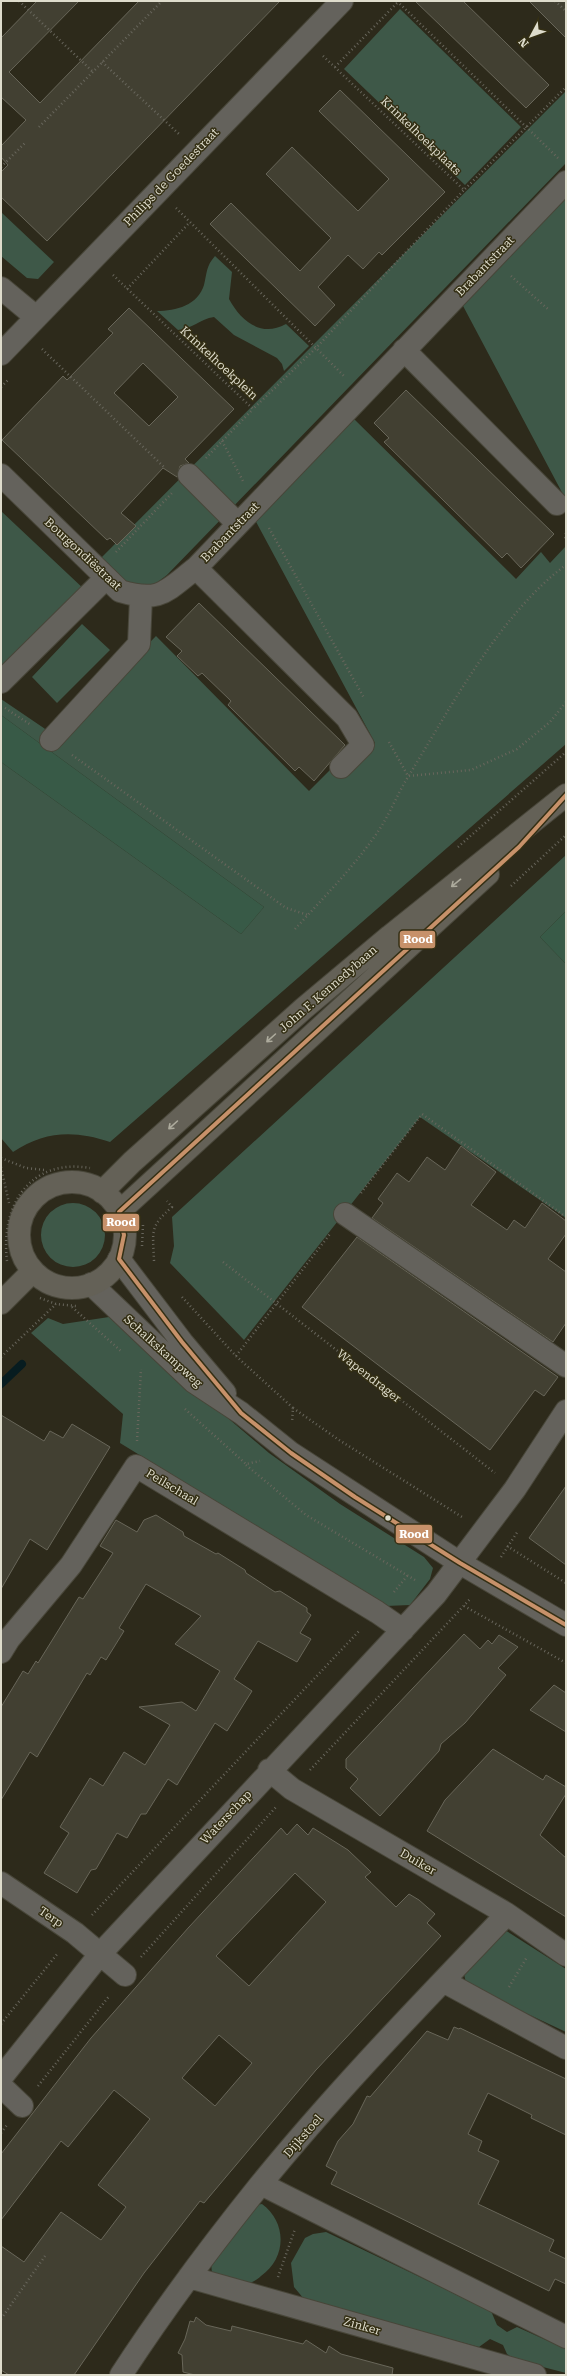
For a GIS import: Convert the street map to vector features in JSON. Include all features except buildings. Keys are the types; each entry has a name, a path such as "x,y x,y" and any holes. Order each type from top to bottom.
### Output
{"main road":[{"name":"John F. Kennedybaan","path":"108,1186 309,1004 390,936 565,796"},
{"name":"John F. Kennedybaan","path":"126,1205 519,847 565,796"},
{"path":"68,1182 108,1186 112,1201 126,1205 124,1227 125,1267 107,1275 98,1291 80,1287 62,1287 46,1281 27,1277 19,1236 22,1216 33,1199 49,1187 68,1182"},
{"path":"1,1303 27,1277"}],"street":[{"name":"Philips de Goedestraat","path":"1,354 342,1"},
{"name":"Brabantstraat","path":"342,767 363,744 347,718 196,568 566,182"},
{"path":"1,288 30,324"},
{"path":"404,350 557,504"},
{"path":"180,474 238,524"},
{"name":"Bourgondiëstraat","path":"1,475 120,591 141,597 163,595 196,568"},
{"path":"1,682 106,578"},
{"path":"51,740 139,644 141,597"},
{"path":"345,1214 566,1366"},
{"name":"Schalkskampweg","path":"125,1267 182,1342 241,1413"},
{"name":"Schalkskampweg","path":"98,1291 194,1382 241,1413 297,1457 460,1563 566,1625"},
{"path":"460,1563 515,1489 566,1410"},
{"name":"Peilschaal","path":"1,1652 9,1639 71,1565 136,1466 377,1612 404,1630"},
{"name":"Waterschap","path":"1,2078 101,1953 269,1770 404,1630 436,1594 460,1563"},
{"name":"Duiker","path":"269,1770 292,1789 507,1914 566,1955"},
{"name":"Terp","path":"1,1883 75,1933 101,1953 125,1975"},
{"name":"Dijkstoel","path":"121,2375 189,2277 261,2184 340,2093 507,1914"},
{"path":"443,1981 566,2048"},
{"path":"1,2086 22,2106"},
{"path":"261,2184 566,2337"},
{"name":"Zinker","path":"189,2277 535,2375"}],"path":[{"path":"19,1 92,72"},
{"path":"39,127 162,1"},
{"path":"555,1 566,11"},
{"path":"335,67 397,2 560,160"},
{"name":"Krinkelhoekplaats","path":"306,39 464,190 566,87"},
{"path":"102,62 198,150"},
{"path":"1,167 26,142"},
{"path":"158,190 362,394"},
{"path":"316,348 464,190"},
{"path":"127,288 190,222"},
{"name":"Krinkelhoekplein","path":"94,257 253,409 316,348"},
{"path":"492,259 549,310"},
{"path":"30,324 180,474"},
{"path":"222,441 256,505 366,701"},
{"path":"566,534 564,536 566,538"},
{"path":"295,928 358,860 382,826 408,776 468,679 510,621 552,575 566,565"},
{"path":"408,776 471,770 518,749 550,722 566,702"},
{"path":"1,704 286,908 308,915"},
{"path":"385,735 408,776"},
{"path":"236,1356 422,1114 566,1217"},
{"path":"1,1158 26,1168 45,1170"},
{"path":"7,1210 9,1204 20,1189 31,1178 45,1170 60,1166 76,1165 92,1168 108,1186"},
{"path":"1,1167 9,1204"},
{"path":"125,1267 142,1250 143,1235 143,1223 126,1205"},
{"path":"2,1232 2,1249 9,1267 27,1277 31,1293 56,1304 78,1306 98,1291"},
{"name":"Wapendrager","path":"223,1262 515,1489"},
{"path":"1,1357 56,1304"},
{"path":"136,1466 141,1369"},
{"path":"293,1408 339,1440 566,1583"},
{"path":"246,1464 306,1515 408,1575 459,1611"},
{"path":"1,2024 75,1933 377,1612 408,1575"},
{"path":"464,1606 566,1663"},
{"path":"495,2010 540,1936"},
{"path":"269,2300 304,2205"},
{"path":"1,2320 45,2256"}],"green space":[{"path":"400,9 521,127 465,185 344,69"},
{"path":"566,91 566,163 167,575 151,587 127,586 99,560"},
{"path":"565,199 566,200 566,500 462,304"},
{"path":"1,212 54,262 38,279 27,278 1,256"},
{"path":"215,256 232,272 229,299 239,314 253,325 260,328 277,328 286,324 309,346 284,371 282,364 277,358 234,335 214,317 188,328 178,330 157,311 179,308 197,298 204,285 208,266"},
{"path":"352,417 516,579 541,552 550,563 566,546 566,744 110,1142 97,1138 72,1134 48,1136 25,1145 13,1152 1,1138 1,762 241,934 264,907 1,715 1,699 57,737 156,636 309,791 334,766 343,775 375,743 254,518"},
{"path":"1,511 85,590 1,674"},
{"path":"82,624 110,650 57,703 32,677"},
{"path":"1,715 264,907 241,934 1,762"},
{"path":"566,855 566,911 540,937 566,964 566,1218 420,1117 244,1340 170,1263 174,1246 172,1217"},
{"path":"566,911 566,964 540,937"},
{"path":"67,1203 79,1203 96,1212 103,1223 105,1235 103,1247 96,1258 79,1267 67,1267 55,1262 46,1253 41,1241 41,1229 46,1217 55,1208"},
{"path":"109,1317 269,1453 340,1504 424,1557 433,1568 430,1579 410,1605 386,1606 120,1443 123,1414 31,1333 48,1318 63,1324"},
{"path":"505,1930 566,1969 566,2032 470,1987 466,1983 464,1974"},
{"path":"262,2204 276,2220 280,2230 281,2240 276,2260 270,2268 250,2283 238,2284 212,2274 211,2262 256,2205"},
{"path":"326,2232 491,2311 497,2325 507,2332 517,2327 566,2349 566,2373 516,2360 507,2354 503,2345 490,2339 479,2347 304,2299 294,2287 291,2263 305,2238 313,2234"}],"waterway":[{"path":"1,1384 22,1364"}],"transit line":[{"name":"Rood","path":"566,795 519,847 119,1212 124,1235 119,1259 182,1342 241,1413 291,1453 355,1497 460,1563 566,1625"}]}
